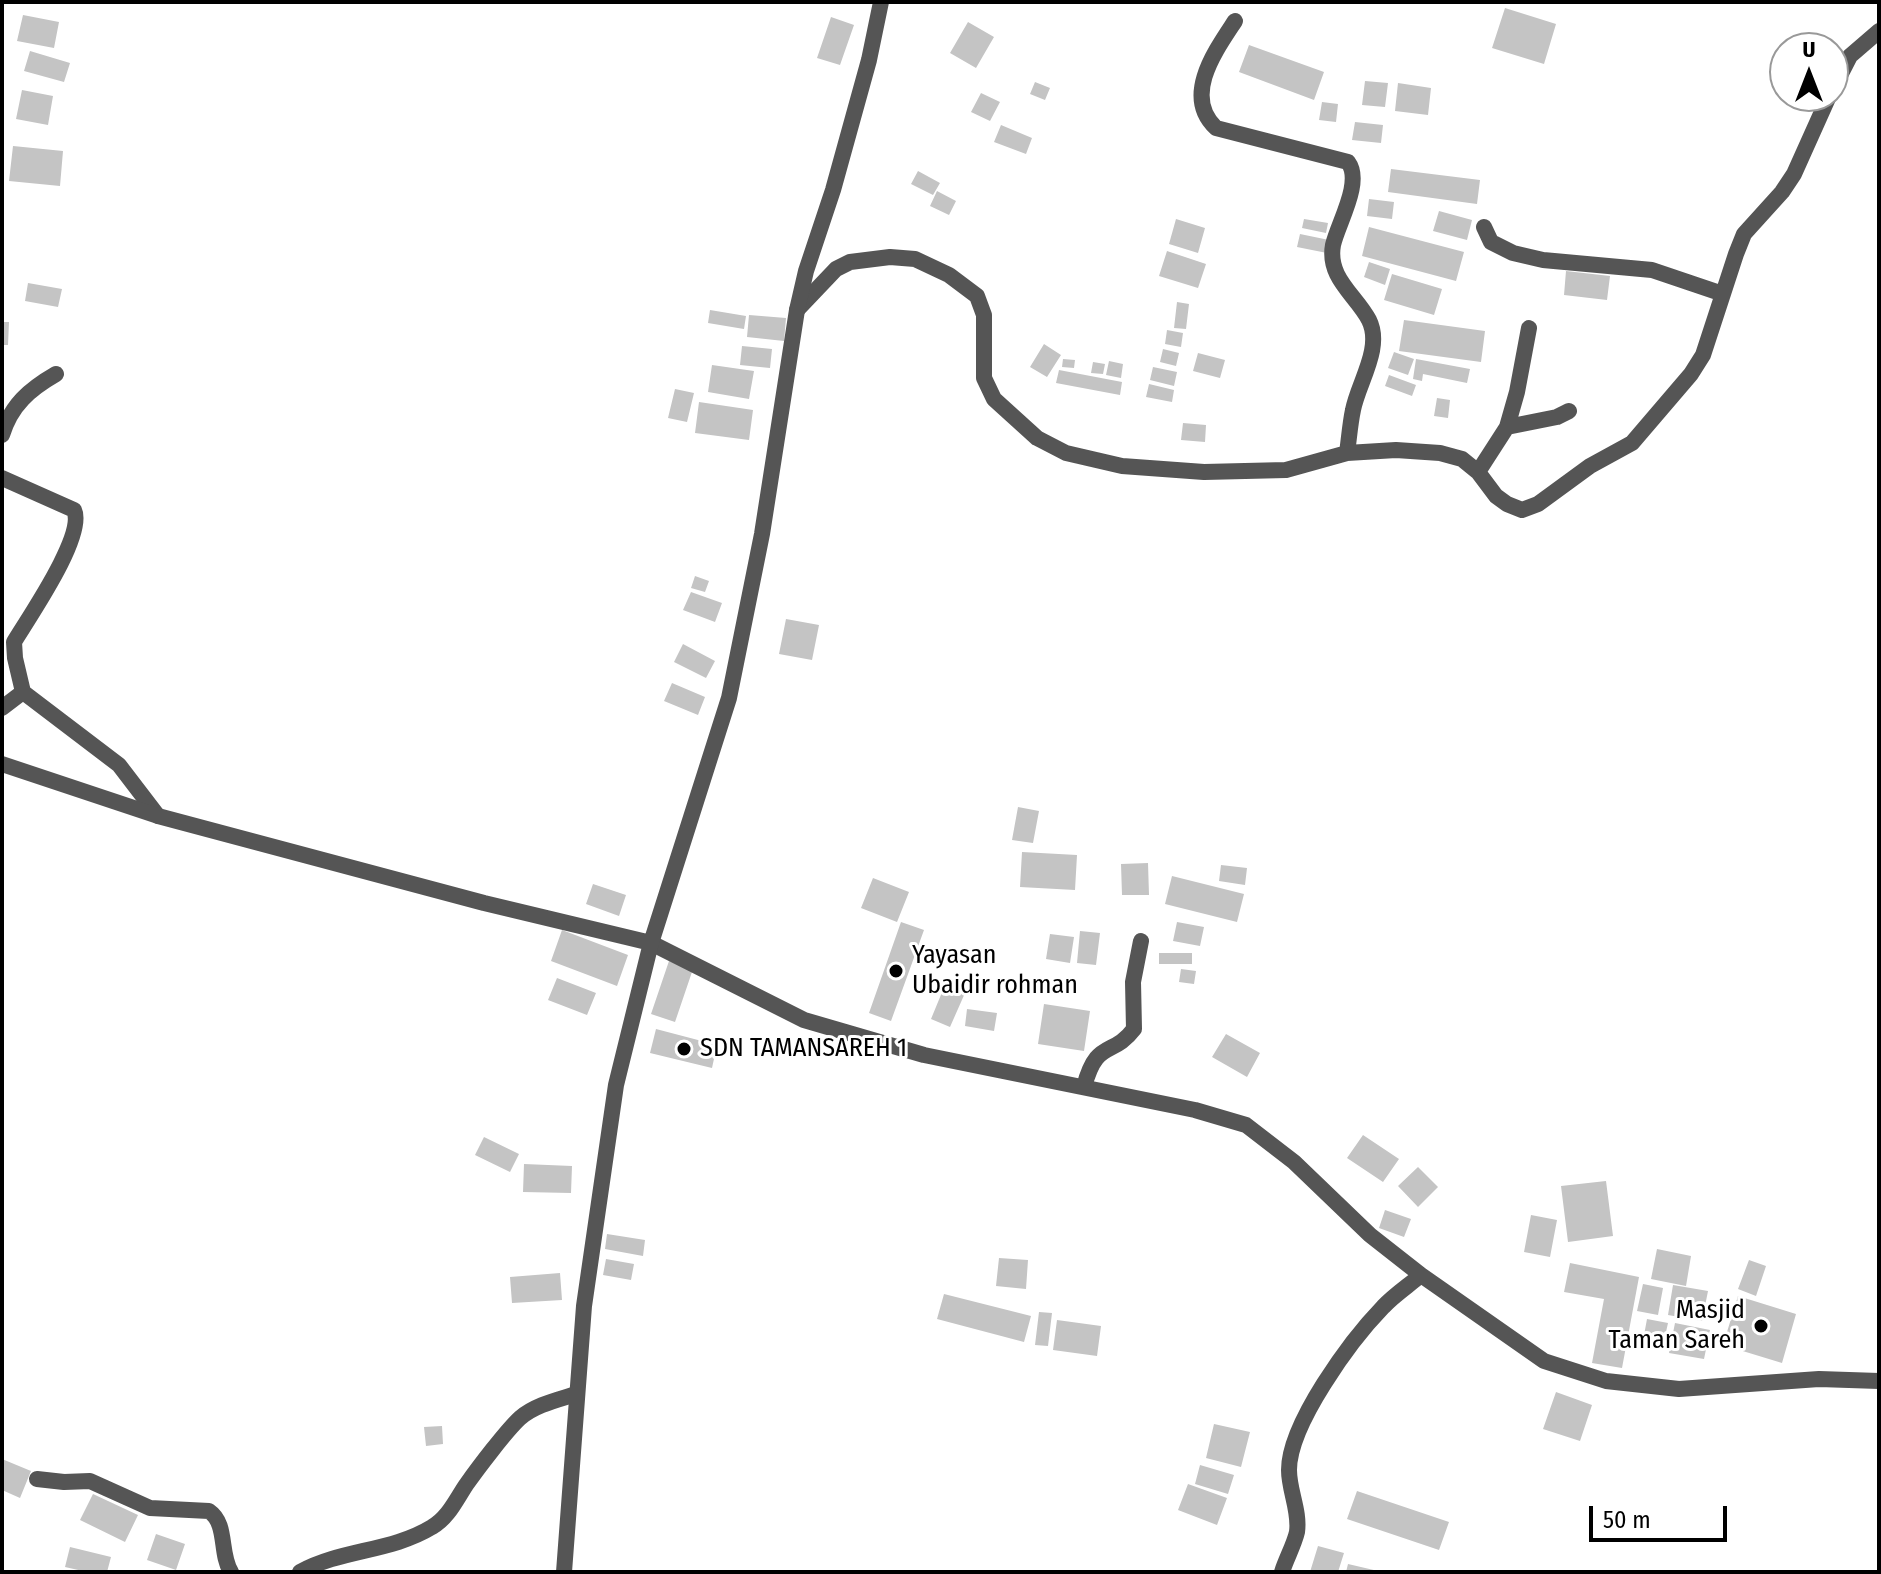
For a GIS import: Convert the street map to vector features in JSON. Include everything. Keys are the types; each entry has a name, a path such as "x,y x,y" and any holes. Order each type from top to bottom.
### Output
{"street":[{"path":"564,1572 584,1306 616,1085 651,943 729,698 762,534 797,310 869,60 881,2"},
{"path":"1235,21 1208,62 1203,82 1203,97 1211,123 1216,128 1348,162 1352,168 1352,185 1333,245 1332,261 1342,285 1369,321 1373,336 1369,361 1353,408 1347,453"},
{"path":"1849,58 1856,48 1879,31"},
{"path":"797,310 836,269 850,262 890,257 915,259 949,275 977,296 984,315 984,378 994,399 1037,438 1066,453 1122,466 1204,472 1286,470 1347,453 1396,450 1440,453 1462,459 1478,472 1496,496 1522,510 1538,504 1590,466 1632,443 1691,374 1703,355 1744,234 1794,174 1822,112"},
{"path":"1484,227 1491,242 1513,253 1543,260 1652,270 1723,294"},
{"path":"1478,472 1507,427 1529,328"},
{"path":"2,435 17,402 34,386 56,374"},
{"path":"1507,427 1557,417 1569,411"},
{"path":"2,478 20,488 63,503 77,516 70,546 14,642 23,692 119,765 158,816"},
{"path":"2,708 23,692"},
{"path":"2,764 158,816 469,899 651,943 804,1020 924,1055 1195,1110 1246,1125 1294,1162 1370,1235 1421,1275 1544,1361 1606,1381 1679,1389 1819,1379 1879,1381"},
{"path":"1084,1087 1090,1063 1098,1053 1125,1038 1134,1029 1133,982 1141,941"},
{"path":"1282,1572 1297,1532 1289,1470 1294,1438 1352,1343 1384,1306 1421,1275"},
{"path":"300,1572 337,1555 386,1546 435,1526 521,1418 538,1407 576,1394"},
{"path":"37,1479 90,1481 150,1508 209,1511 222,1529 223,1553 231,1572"}],"building":[{"path":"1505,8 1556,24 1544,64 1492,48"},
{"path":"23,15 59,22 54,48 17,41"},
{"path":"831,17 854,25 840,65 817,58"},
{"path":"968,22 994,37 976,68 950,53"},
{"path":"1249,45 1324,72 1314,100 1239,72"},
{"path":"30,51 70,63 64,82 24,71"},
{"path":"1365,81 1388,83 1385,107 1362,105"},
{"path":"1035,82 1050,88 1045,100 1030,94"},
{"path":"1398,83 1431,88 1428,115 1395,111"},
{"path":"22,90 53,96 48,125 16,119"},
{"path":"981,93 1000,102 990,121 971,112"},
{"path":"1322,102 1338,104 1336,122 1319,120"},
{"path":"1355,122 1383,125 1381,143 1352,140"},
{"path":"1001,125 1032,138 1026,154 994,142"},
{"path":"13,146 63,151 60,186 9,181"},
{"path":"1391,169 1480,180 1477,204 1388,192"},
{"path":"918,171 940,183 933,195 911,184"},
{"path":"937,191 956,201 949,215 930,206"},
{"path":"1369,199 1394,202 1392,219 1367,216"},
{"path":"1439,211 1472,220 1467,240 1433,231"},
{"path":"1176,219 1205,228 1198,253 1169,244"},
{"path":"1304,219 1328,223 1326,233 1302,228"},
{"path":"1369,227 1464,252 1456,281 1362,256"},
{"path":"1300,234 1329,240 1327,253 1297,247"},
{"path":"1167,251 1206,264 1198,288 1159,276"},
{"path":"1369,262 1390,269 1385,285 1364,277"},
{"path":"1566,271 1610,276 1607,300 1564,295"},
{"path":"1392,274 1442,289 1434,315 1384,300"},
{"path":"28,283 62,289 58,307 25,301"},
{"path":"1177,302 1189,304 1186,329 1174,328"},
{"path":"710,310 746,316 744,329 708,323"},
{"path":"749,315 786,318 784,341 747,337"},
{"path":"1404,320 1485,331 1481,362 1399,351"},
{"path":"2,322 9,322 8,345 2,345"},
{"path":"1167,330 1183,333 1181,347 1165,344"},
{"path":"1044,344 1061,355 1047,377 1030,367"},
{"path":"742,346 772,349 770,368 740,365"},
{"path":"1163,349 1179,353 1176,366 1160,362"},
{"path":"1394,352 1414,359 1408,375 1388,368"},
{"path":"1198,353 1225,360 1220,378 1193,371"},
{"path":"1063,359 1075,360 1074,368 1062,367"},
{"path":"1416,359 1470,369 1467,383 1423,374 1422,381 1413,379"},
{"path":"1109,361 1123,364 1121,378 1106,375"},
{"path":"1093,362 1105,364 1103,374 1091,373"},
{"path":"712,365 754,371 749,399 708,392"},
{"path":"1153,367 1177,372 1174,386 1150,380"},
{"path":"1059,370 1122,382 1120,395 1056,383"},
{"path":"1389,375 1416,385 1412,396 1385,386"},
{"path":"1149,384 1174,390 1172,402 1146,397"},
{"path":"675,389 694,393 687,422 668,418"},
{"path":"1437,398 1450,400 1448,418 1434,416"},
{"path":"699,402 753,410 749,440 695,433"},
{"path":"1183,423 1206,425 1205,442 1181,440"},
{"path":"695,576 709,581 705,592 691,588"},
{"path":"691,592 722,603 715,622 683,610"},
{"path":"786,619 819,625 812,660 779,654"},
{"path":"683,644 715,661 706,678 674,662"},
{"path":"672,683 705,697 698,715 664,701"},
{"path":"1018,807 1039,811 1033,843 1012,840"},
{"path":"1022,852 1077,855 1075,890 1020,887"},
{"path":"1148,863 1149,895 1122,895 1121,864"},
{"path":"1221,865 1247,868 1245,885 1219,881"},
{"path":"1172,876 1244,894 1237,922 1165,904"},
{"name":"Yayasan Ubaidir rohman","path":"873,878 909,892 897,922 861,908"},
{"path":"593,884 626,895 619,916 586,904"},
{"name":"Yayasan Ubaidir rohman","path":"901,922 924,930 891,1021 869,1013"},
{"path":"1177,922 1204,927 1200,946 1173,941"},
{"path":"562,930 628,955 617,986 551,961"},
{"path":"1080,931 1100,933 1096,965 1077,963"},
{"path":"1050,934 1074,937 1070,963 1046,959"},
{"path":"1159,953 1192,953 1192,964 1159,964"},
{"name":"SDN TAMANSAREH 1","path":"669,961 693,969 675,1022 651,1014"},
{"path":"1181,969 1196,971 1194,984 1179,982"},
{"path":"557,978 596,993 587,1015 548,1000"},
{"path":"945,985 965,993 950,1027 931,1019"},
{"path":"1044,1004 1090,1011 1084,1051 1038,1044"},
{"path":"967,1009 997,1013 994,1031 965,1026"},
{"name":"SDN TAMANSAREH 1","path":"656,1029 717,1045 712,1068 650,1053"},
{"path":"1226,1034 1260,1053 1247,1077 1212,1057"},
{"path":"1363,1135 1399,1159 1383,1182 1347,1158"},
{"path":"484,1137 519,1154 510,1172 475,1155"},
{"path":"524,1164 572,1166 571,1193 523,1192"},
{"path":"1418,1167 1438,1187 1418,1207 1398,1186"},
{"path":"1606,1181 1613,1236 1568,1242 1561,1186"},
{"path":"1385,1210 1411,1219 1404,1237 1379,1228"},
{"path":"1531,1215 1557,1220 1550,1257 1524,1252"},
{"path":"607,1234 645,1240 643,1256 605,1249"},
{"path":"1657,1249 1691,1256 1686,1286 1651,1279"},
{"path":"999,1258 1028,1260 1026,1289 996,1286"},
{"path":"606,1259 634,1264 631,1280 603,1275"},
{"path":"1749,1260 1766,1266 1756,1296 1738,1289"},
{"path":"1570,1263 1639,1277 1622,1368 1592,1363 1604,1299 1564,1292"},
{"path":"560,1273 562,1300 512,1303 510,1277"},
{"path":"1643,1284 1663,1288 1658,1315 1637,1311"},
{"path":"1673,1285 1708,1291 1702,1321 1668,1315"},
{"path":"944,1294 1031,1316 1024,1342 937,1319"},
{"name":"Masjid Taman Sareh","path":"1738,1296 1796,1314 1782,1363 1723,1345"},
{"path":"1039,1312 1052,1313 1048,1346 1035,1345"},
{"path":"1647,1319 1668,1323 1662,1350 1642,1346"},
{"path":"1057,1320 1101,1326 1097,1356 1053,1350"},
{"path":"1675,1323 1710,1330 1704,1359 1669,1353"},
{"path":"1556,1392 1592,1405 1580,1441 1543,1429"},
{"path":"1214,1424 1250,1432 1241,1467 1206,1458"},
{"path":"442,1426 443,1444 426,1446 424,1427"},
{"path":"2,1459 31,1471 20,1498 2,1490"},
{"path":"1200,1465 1234,1475 1228,1494 1195,1484"},
{"path":"1188,1484 1227,1498 1217,1525 1178,1510"},
{"path":"1357,1491 1449,1522 1439,1550 1347,1519"},
{"path":"93,1494 138,1515 125,1542 80,1520"},
{"path":"156,1534 185,1544 176,1570 147,1560"},
{"path":"1318,1546 1344,1553 1338,1572 1310,1572"},
{"path":"70,1547 111,1557 107,1572 65,1567"},
{"path":"1348,1564 1378,1571 1346,1572"}],"place":[{"name":"Yayasan Ubaidir rohman","path":"896,971"},
{"name":"SDN TAMANSAREH 1","path":"684,1049"},
{"name":"Masjid Taman Sareh","path":"1761,1326"}]}
